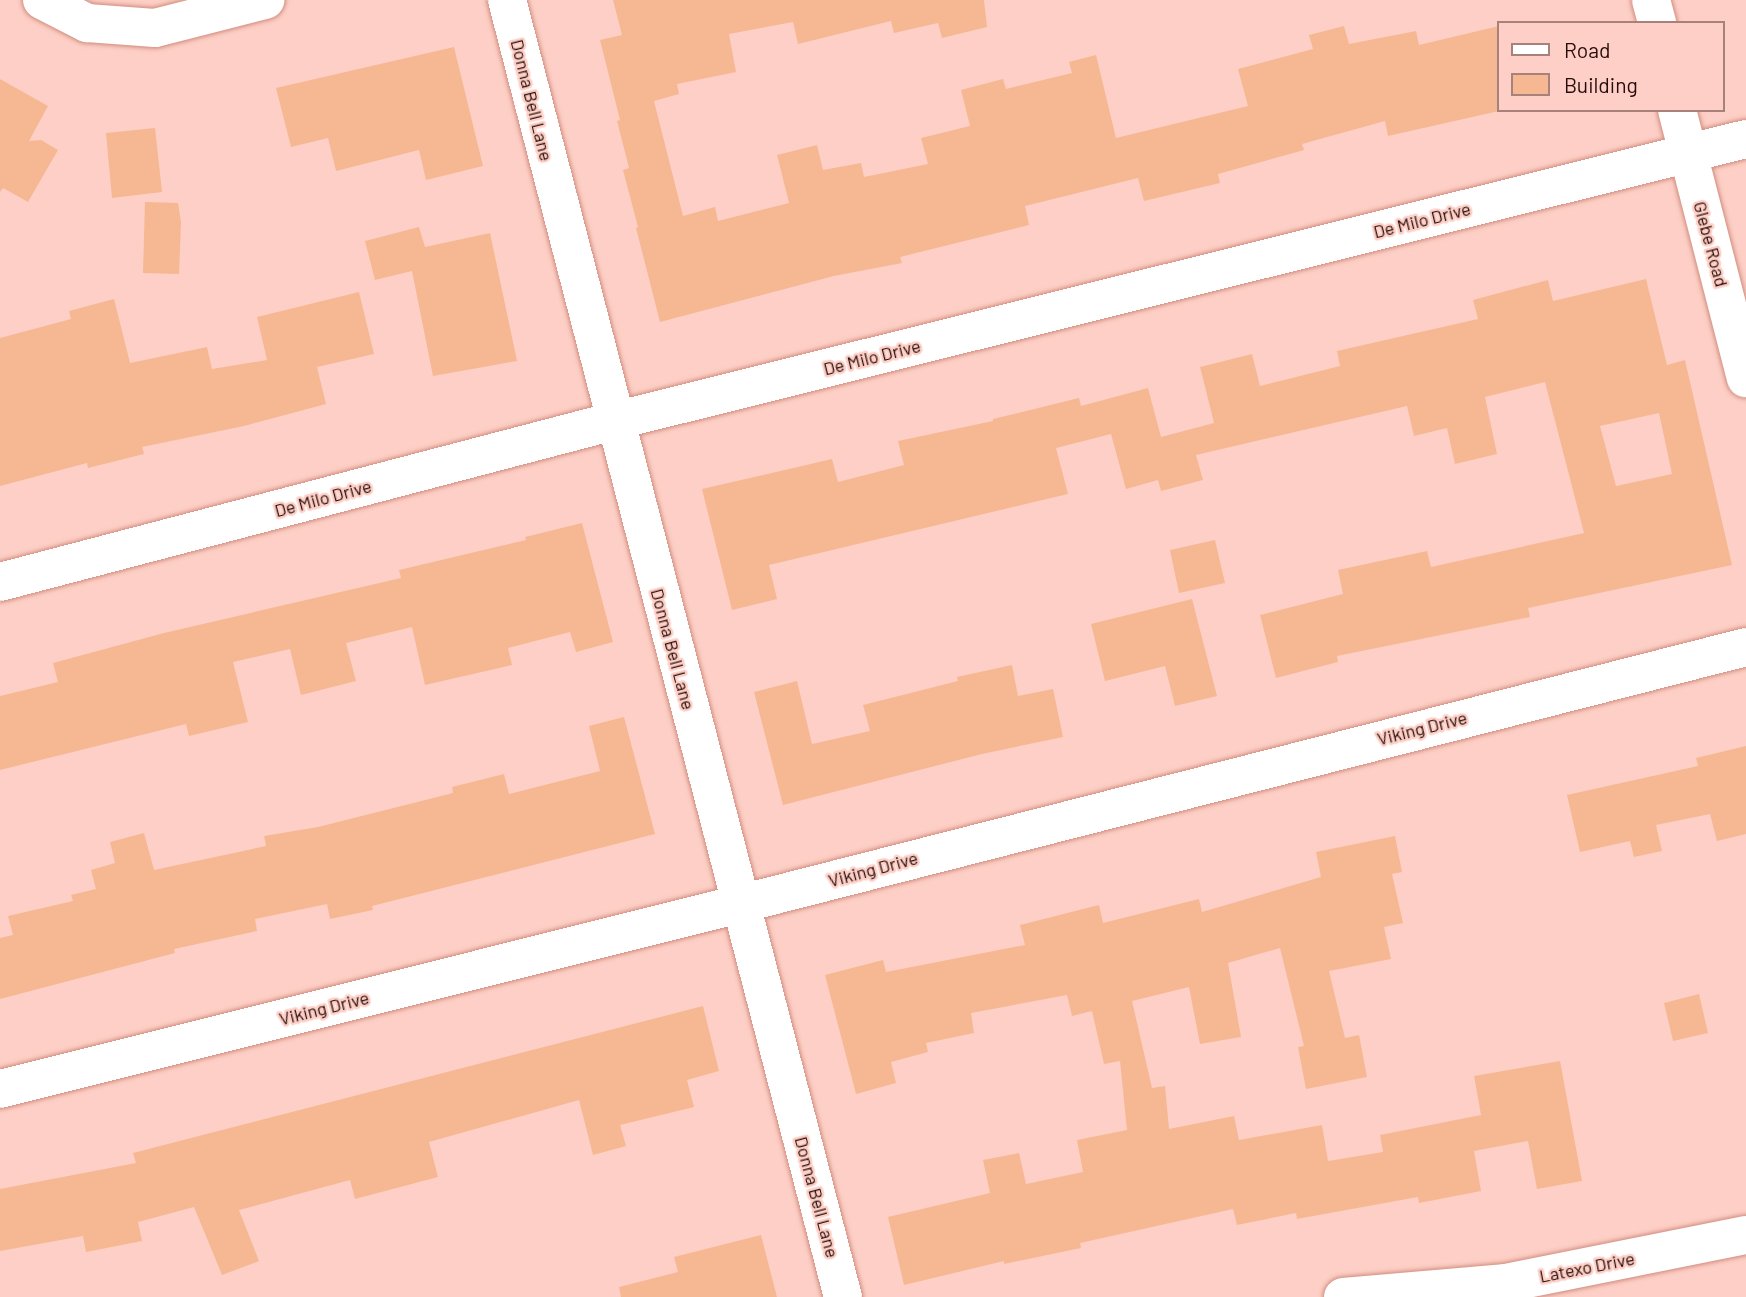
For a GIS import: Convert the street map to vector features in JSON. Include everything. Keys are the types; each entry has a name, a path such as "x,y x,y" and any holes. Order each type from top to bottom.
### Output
{"street":[{"path":"42,0 87,23 155,28 265,0"},
{"name":"Donna Bell Lane","path":"507,0 843,1297"},
{"path":"1651,0 1656,21"},
{"name":"Glebe Road","path":"1678,112 1746,379"},
{"name":"De Milo Drive","path":"0,582 614,421 1746,139"},
{"name":"Viking Drive","path":"0,1089 740,904 1746,647"},
{"name":"Latexo Drive","path":"1343,1297 1506,1283 1746,1235"}],"building":[{"path":"613,0 984,0 987,27 942,38 938,23 894,33 891,21 798,44 793,22 729,34 736,72 677,84 679,94 654,101 683,216 715,207 718,221 789,203 777,155 817,145 823,170 861,163 864,177 928,164 921,138 970,126 961,90 1003,79 1006,89 1072,73 1069,62 1096,55 1116,138 1248,106 1238,69 1313,49 1309,35 1344,26 1349,44 1416,31 1419,45 1498,26 1498,111 1388,136 1385,121 1302,144 1304,150 1218,174 1220,183 1144,201 1138,178 1025,206 1029,225 900,257 902,263 834,276 660,322 623,170 629,168 600,40 622,35"},
{"path":"454,47 483,166 426,180 419,150 336,171 328,138 291,147 276,88"},
{"path":"0,79 48,106 29,141 41,140 58,150 28,202 3,188 0,192"},
{"path":"155,128 162,192 112,198 106,133"},
{"path":"145,202 178,203 181,222 179,274 143,273"},
{"path":"419,227 425,247 490,233 517,361 433,376 412,271 375,280 365,241"},
{"path":"1646,279 1667,365 1685,360 1732,565 1528,608 1530,617 1337,656 1338,662 1276,678 1260,615 1343,594 1338,570 1427,551 1431,567 1584,533 1545,382 1485,397 1497,454 1455,464 1447,428 1414,436 1407,406 1196,455 1203,480 1161,491 1158,480 1126,489 1111,434 1056,448 1068,494 769,565 777,599 732,610 702,489 832,459 838,482 904,465 898,441 993,421 1079,398 1081,406 1148,388 1161,437 1214,423 1200,367 1252,354 1260,386 1340,366 1337,351 1478,319 1473,300 1548,280 1553,301","holes":["1659,413 1672,474 1616,486 1600,426"]},
{"path":"359,292 374,354 317,367 326,404 244,426 142,447 144,454 88,468 87,463 0,486 0,338 71,319 69,311 114,299 130,363 207,347 212,369 267,360 257,317"},
{"path":"582,523 613,642 576,652 570,632 508,648 512,665 425,685 412,627 346,643 356,681 301,695 290,649 233,662 248,722 189,736 186,724 0,770 0,696 58,682 53,663 164,633 401,578 399,570 526,540 525,537"},
{"path":"1215,540 1225,583 1179,593 1170,550"},
{"path":"1192,599 1217,696 1175,706 1165,666 1105,681 1091,624"},
{"path":"1012,665 1018,696 1053,689 1063,737 982,754 783,805 754,692 797,681 812,744 870,731 863,705 958,681 957,677"},
{"path":"624,717 655,834 372,906 373,910 330,919 327,904 255,919 257,931 174,949 175,953 0,999 0,938 13,935 8,916 73,901 71,895 96,889 91,870 115,863 110,842 144,833 154,870 266,846 264,836 318,827 453,793 452,787 504,774 509,794 600,771 589,726"},
{"path":"1746,746 1746,834 1717,841 1710,814 1656,825 1662,851 1634,857 1630,841 1580,852 1567,795 1698,766 1696,758"},
{"path":"1395,836 1402,872 1392,874 1403,923 1384,927 1391,959 1329,971 1345,1038 1359,1035 1367,1077 1306,1089 1298,1047 1304,1046 1280,948 1228,963 1241,1037 1200,1044 1189,987 1132,1001 1152,1088 1165,1086 1169,1129 1234,1116 1239,1140 1322,1125 1328,1161 1383,1152 1380,1135 1481,1115 1474,1076 1560,1061 1582,1181 1537,1189 1528,1141 1474,1151 1481,1191 1419,1203 1418,1197 1297,1219 1296,1213 1237,1225 1233,1209 1080,1243 1081,1248 1004,1264 1004,1261 904,1285 888,1217 990,1193 983,1160 1019,1153 1026,1184 1083,1172 1077,1140 1127,1130 1120,1061 1104,1064 1092,1011 1072,1016 1067,995 971,1013 974,1033 926,1043 928,1052 891,1062 896,1083 856,1094 825,975 883,960 886,972 1025,945 1020,925 1099,905 1103,923 1199,899 1202,912 1321,877 1316,852"},
{"path":"1699,994 1708,1033 1673,1041 1664,1003"},
{"path":"703,1006 719,1071 687,1080 694,1107 620,1125 626,1146 593,1155 579,1100 429,1142 438,1177 355,1199 350,1180 239,1210 259,1261 222,1275 194,1207 138,1222 142,1241 86,1252 83,1236 0,1251 0,1189 136,1163 133,1153"},
{"path":"761,1235 777,1297 621,1297 619,1287 678,1272 674,1257"}]}
